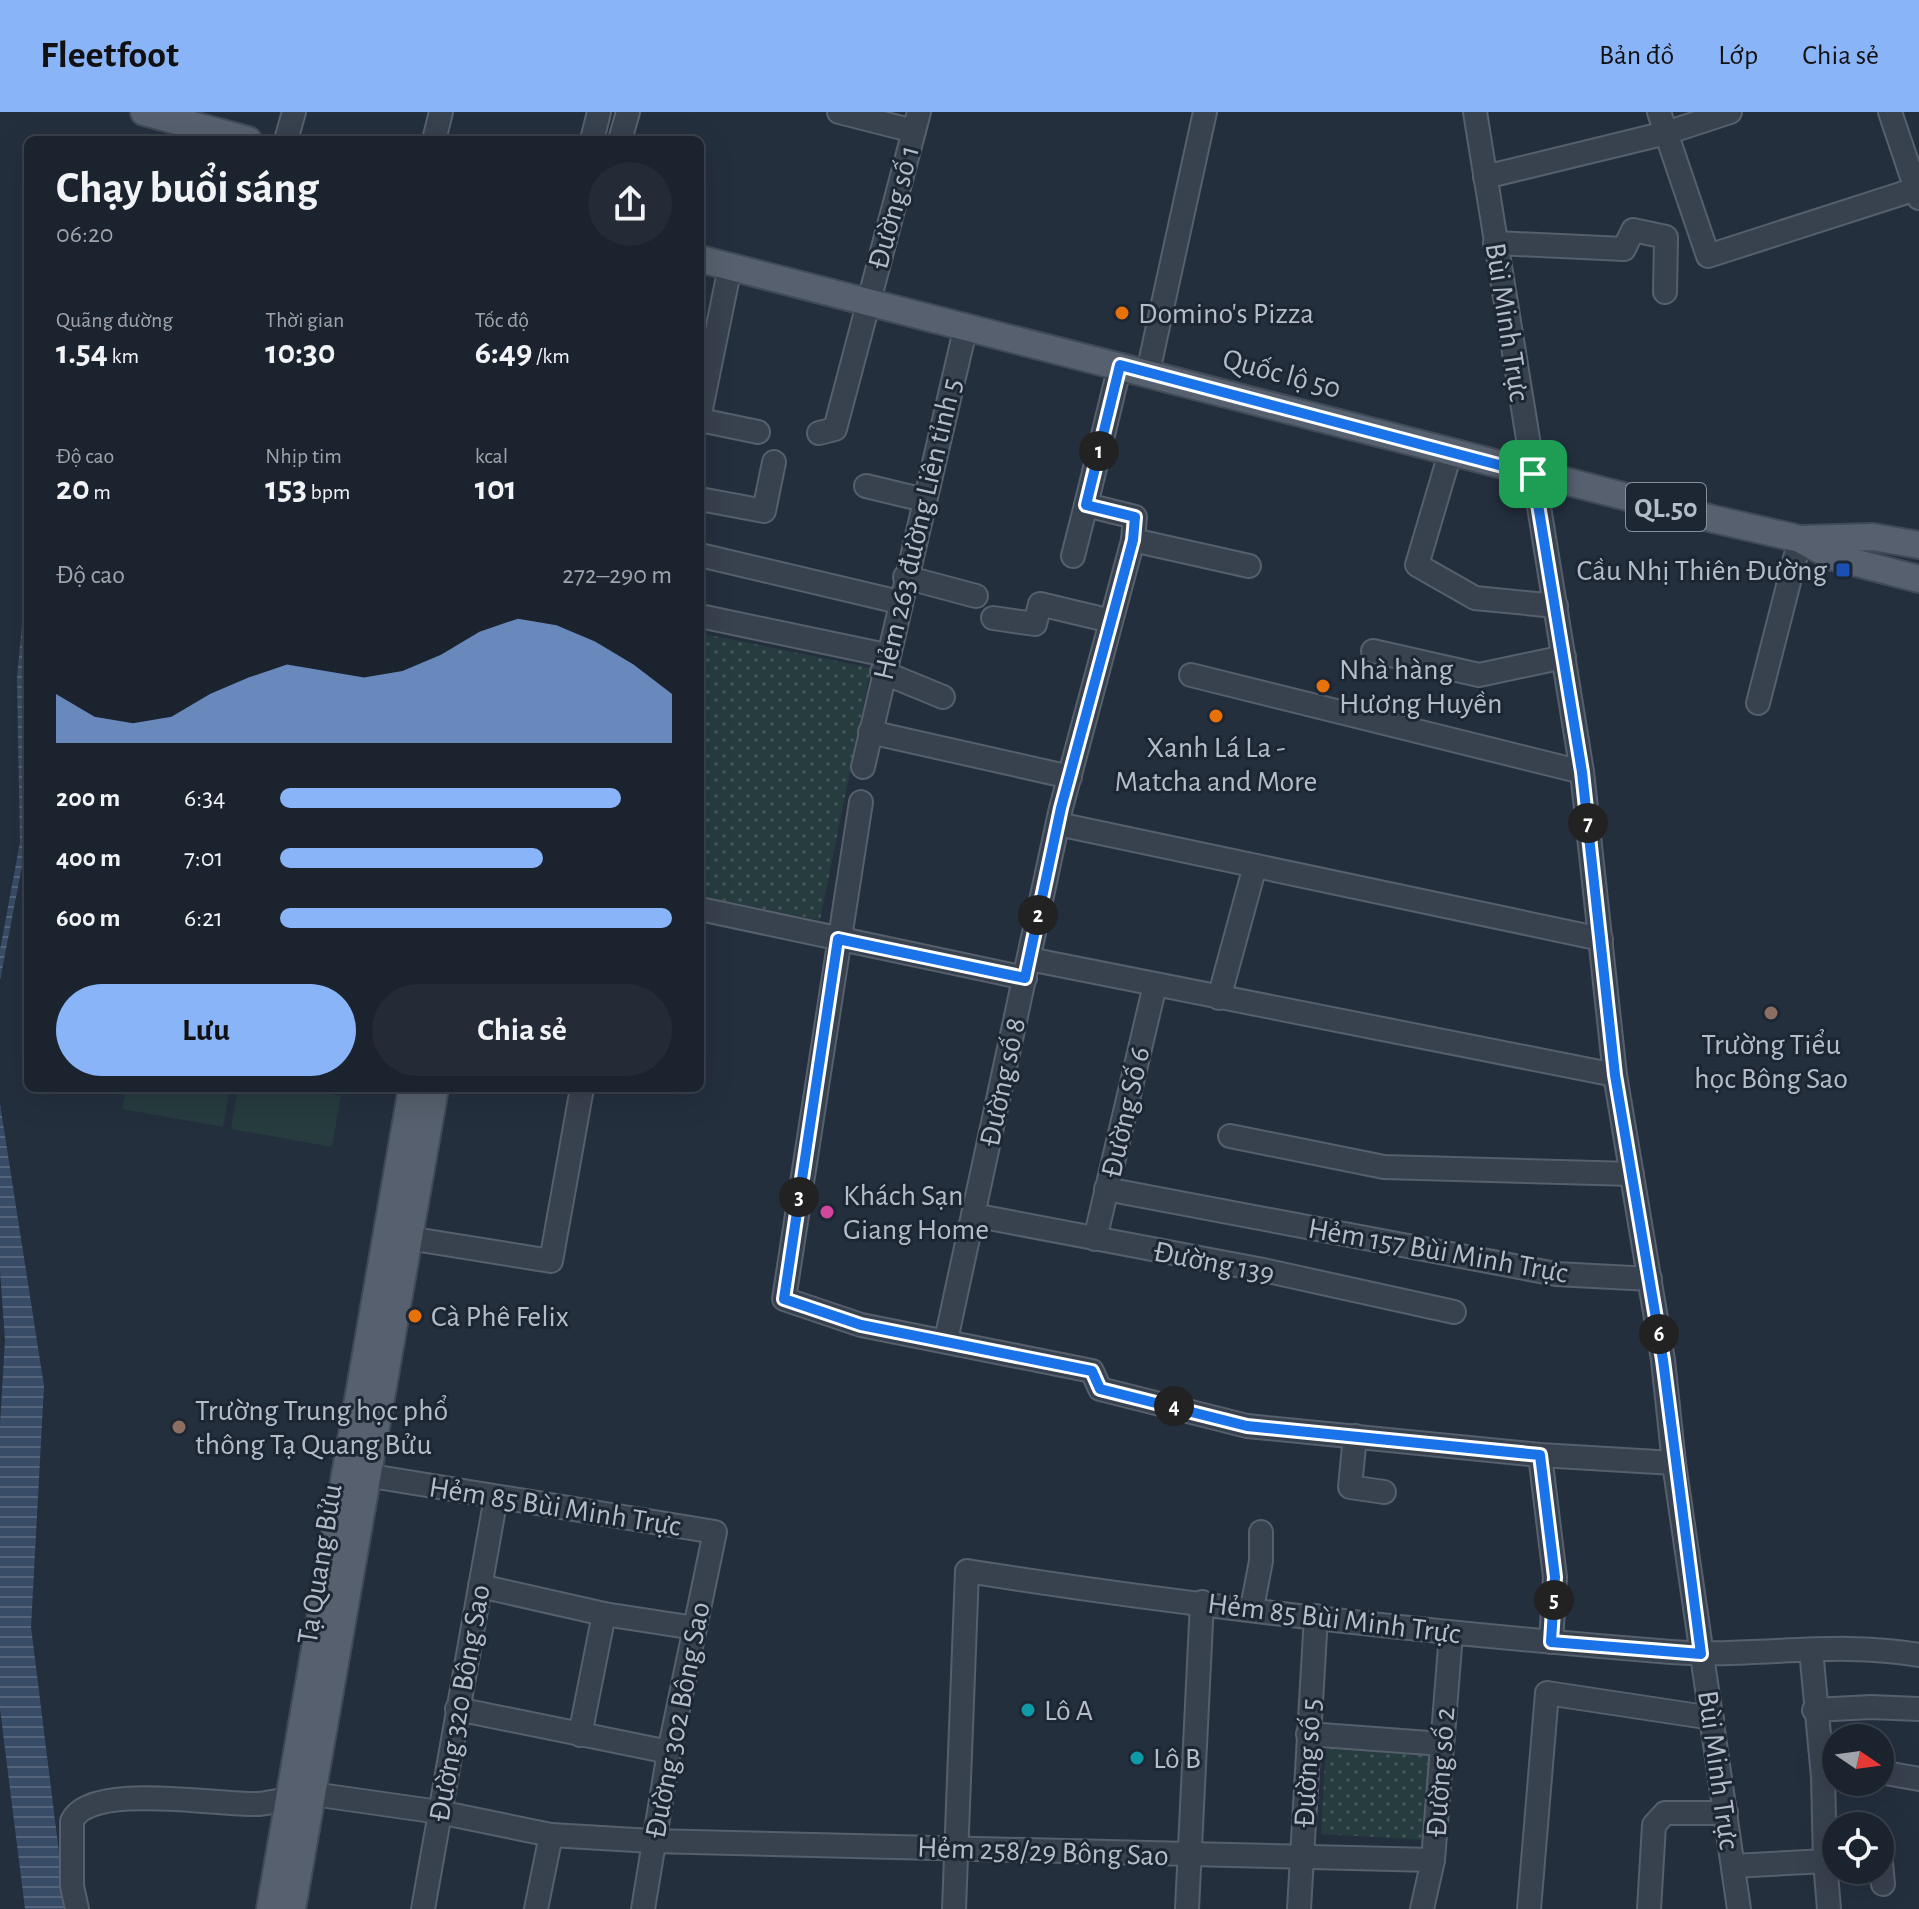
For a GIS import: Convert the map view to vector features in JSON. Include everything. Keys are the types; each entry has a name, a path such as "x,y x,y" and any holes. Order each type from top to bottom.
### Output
{"main road":[{"path":"144,112 192,133 216,136"},
{"name":"Quốc lộ 50","path":"704,260 1451,450 1533,474 1800,539 1833,557 1919,579"},
{"name":"Quốc lộ 50","path":"1800,539 1873,537 1919,545"},
{"name":"Tạ Quang Bửu","path":"292,1909 301,1796 356,1474 411,1092"},
{"name":"Tạ Quang Bửu","path":"356,1474 408,1238 434,1092"},
{"name":"Tạ Quang Bửu","path":"270,1909 301,1796"}],"street":[{"path":"287,136 294,112"},
{"path":"435,136 441,112"},
{"path":"593,136 599,112"},
{"path":"621,136 628,112"},
{"path":"839,112 916,122"},
{"path":"1148,372 1205,112"},
{"name":"Bùi Minh Trực","path":"1475,112 1582,772 1615,1075 1650,1279 1739,1909"},
{"path":"1485,177 1663,123 1730,112"},
{"path":"1663,123 1708,256 1918,193 1890,112"},
{"name":"Đường số 1","path":"819,433 835,429 916,122"},
{"path":"1495,243 1624,249 1633,230 1666,237 1665,292"},
{"path":"704,397 730,267"},
{"name":"Hẻm 263 đường Liên tỉnh 5","path":"863,767 884,664 966,326"},
{"path":"1073,556 1120,365"},
{"path":"704,418 758,432"},
{"path":"1451,450 1417,565 1475,598 1556,606"},
{"path":"704,500 764,511 774,462"},
{"path":"866,486 924,500"},
{"path":"1086,505 1135,517 1133,540 1249,566"},
{"path":"1758,703 1800,539"},
{"name":"Đường số 8","path":"946,1340 1058,824 1133,540"},
{"path":"704,556 899,602"},
{"path":"905,577 976,596"},
{"path":"993,618 1035,624 1040,604 1111,621"},
{"path":"704,617 884,664 943,697"},
{"path":"1373,651 1479,675 1564,657"},
{"path":"1191,675 1582,772"},
{"path":"870,732 1070,777"},
{"path":"861,802 784,1299 861,1325 1092,1371 1100,1389 1247,1426 1540,1455 1674,1463"},
{"path":"1058,824 1601,939"},
{"path":"1219,998 1255,866"},
{"path":"704,910 838,939 1155,985 1615,1075"},
{"name":"Đường Số 6","path":"1095,1239 1155,985"},
{"path":"408,1238 551,1261 581,1092"},
{"path":"1230,1136 1384,1167 1632,1174"},
{"name":"Hẻm 157 Bùi Minh Trực","path":"1106,1189 1556,1274 1650,1279"},
{"name":"Đường 139","path":"973,1215 1263,1270 1454,1312"},
{"path":"1355,1436 1350,1487 1384,1492"},
{"path":"1540,1455 1555,1577 1551,1642"},
{"name":"Hẻm 85 Bùi Minh Trực","path":"356,1474 715,1532"},
{"name":"Đường 320 Bông Sao","path":"423,1909 496,1497"},
{"name":"Đường 302 Bông Sao","path":"643,1909 652,1841 715,1532"},
{"path":"1252,1608 1261,1561 1261,1532"},
{"name":"Hẻm 85 Bùi Minh Trực","path":"955,1848 967,1571 1451,1634 1701,1654 1877,1647 1919,1655"},
{"path":"480,1586 604,1614 695,1628"},
{"path":"1187,1909 1202,1602"},
{"path":"580,1735 604,1614"},
{"name":"Đường số 5","path":"1299,1909 1316,1616"},
{"name":"Đường số 2","path":"1422,1909 1433,1860 1451,1634"},
{"path":"1811,1650 1814,1710 1822,1746"},
{"path":"1529,1909 1547,1693 1712,1718"},
{"path":"1814,1710 1871,1707 1919,1709"},
{"path":"457,1709 669,1752"},
{"path":"1308,1734 1442,1744"},
{"path":"1894,1775 1919,1779"},
{"name":"Hẻm 258/29 Bông Sao","path":"77,1909 72,1886 72,1821 85,1807 138,1798 259,1804 301,1796 439,1812 551,1835 652,1841 1433,1860"},
{"path":"1649,1909 1654,1825 1665,1813 1726,1813"},
{"path":"536,1909 551,1835"},
{"path":"954,1909 955,1848"},
{"path":"1733,1866 1822,1861"},
{"path":"1827,1884 1829,1909"}],"green space":[{"path":"704,634 871,668 820,920 704,897"},
{"path":"125,1092 229,1092 223,1127 122,1109"},
{"path":"237,1092 318,1092 341,1096 332,1147 231,1129"},
{"path":"1326,1744 1433,1750 1428,1840 1321,1834"}],"water":[{"path":"24,603 24,856 0,980 0,950 20,842 17,678"},
{"path":"0,1104 44,1386 31,1627 66,1909 25,1909 0,1709 0,1425 5,1340 0,1271"}],"place":[{"name":"Domino's Pizza","path":"1122,313"},
{"name":"Cầu Nhị Thiên Đường","path":"1843,570"},
{"name":"Nhà hàng Hương Huyền","path":"1323,686"},
{"name":"Xanh Lá La - Matcha and More","path":"1216,716"},
{"name":"Trường Tiểu học Bông Sao","path":"1771,1013"},
{"name":"Khách Sạn Giang Home","path":"827,1212"},
{"name":"Cà Phê Felix","path":"415,1316"},
{"name":"Trường Trung học phổ thông Tạ Quang Bửu","path":"179,1427"},
{"name":"Lô A","path":"1028,1710"},
{"name":"Lô B","path":"1137,1758"}],"route":[{"path":"1120,365 1533,474 1582,772 1615,1075 1663,1360 1701,1654 1551,1642 1555,1577 1540,1455 1247,1426 1100,1389 1092,1371 861,1325 784,1299 838,939 1025,978 1061,808 1133,540 1135,517 1086,505 1120,365"}]}
